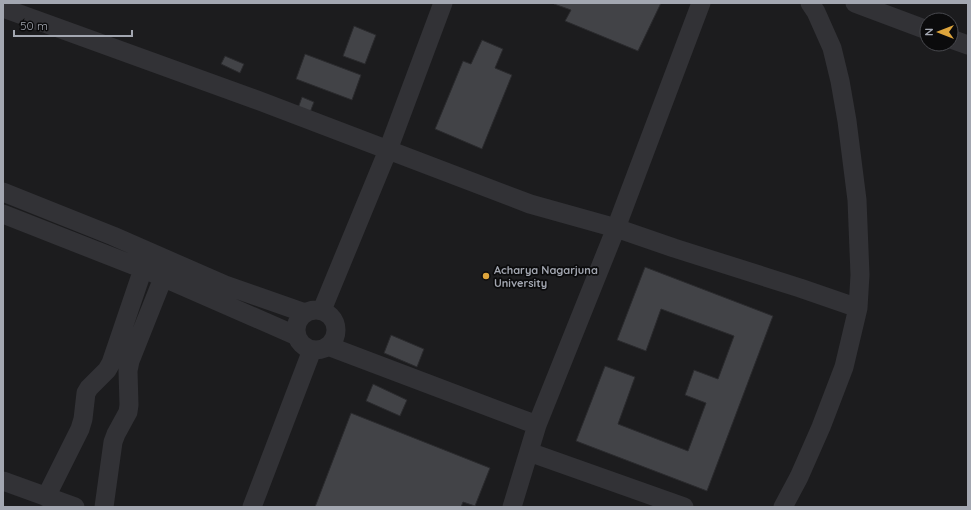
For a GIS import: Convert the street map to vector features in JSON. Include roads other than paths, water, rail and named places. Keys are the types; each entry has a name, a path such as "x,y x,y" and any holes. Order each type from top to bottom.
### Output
{"lane":[{"path":"443,3 388,150 313,312 300,318 297,323 297,336 303,345 320,348 537,425"},
{"path":"512,507 537,425 616,228 701,3"},
{"path":"783,507 799,477 844,367 858,308 860,275 858,200 840,81 832,48 816,12 810,3"},
{"path":"855,3 919,27"},
{"path":"3,8 257,100 530,204 616,228 858,308"},
{"path":"3,192 159,256 225,285 313,312 327,313 332,317 336,329 335,336 332,342 320,348 252,507"},
{"path":"3,214 153,274 297,336"},
{"path":"104,507 113,442 130,405 128,371 130,361 159,256"},
{"path":"46,497 80,429 83,419 86,393 107,370 111,363 153,274"},
{"path":"529,452 684,507"},
{"path":"3,481 75,507"}],"place":[{"name":"Acharya Nagarjuna University","path":"486,276"}]}
